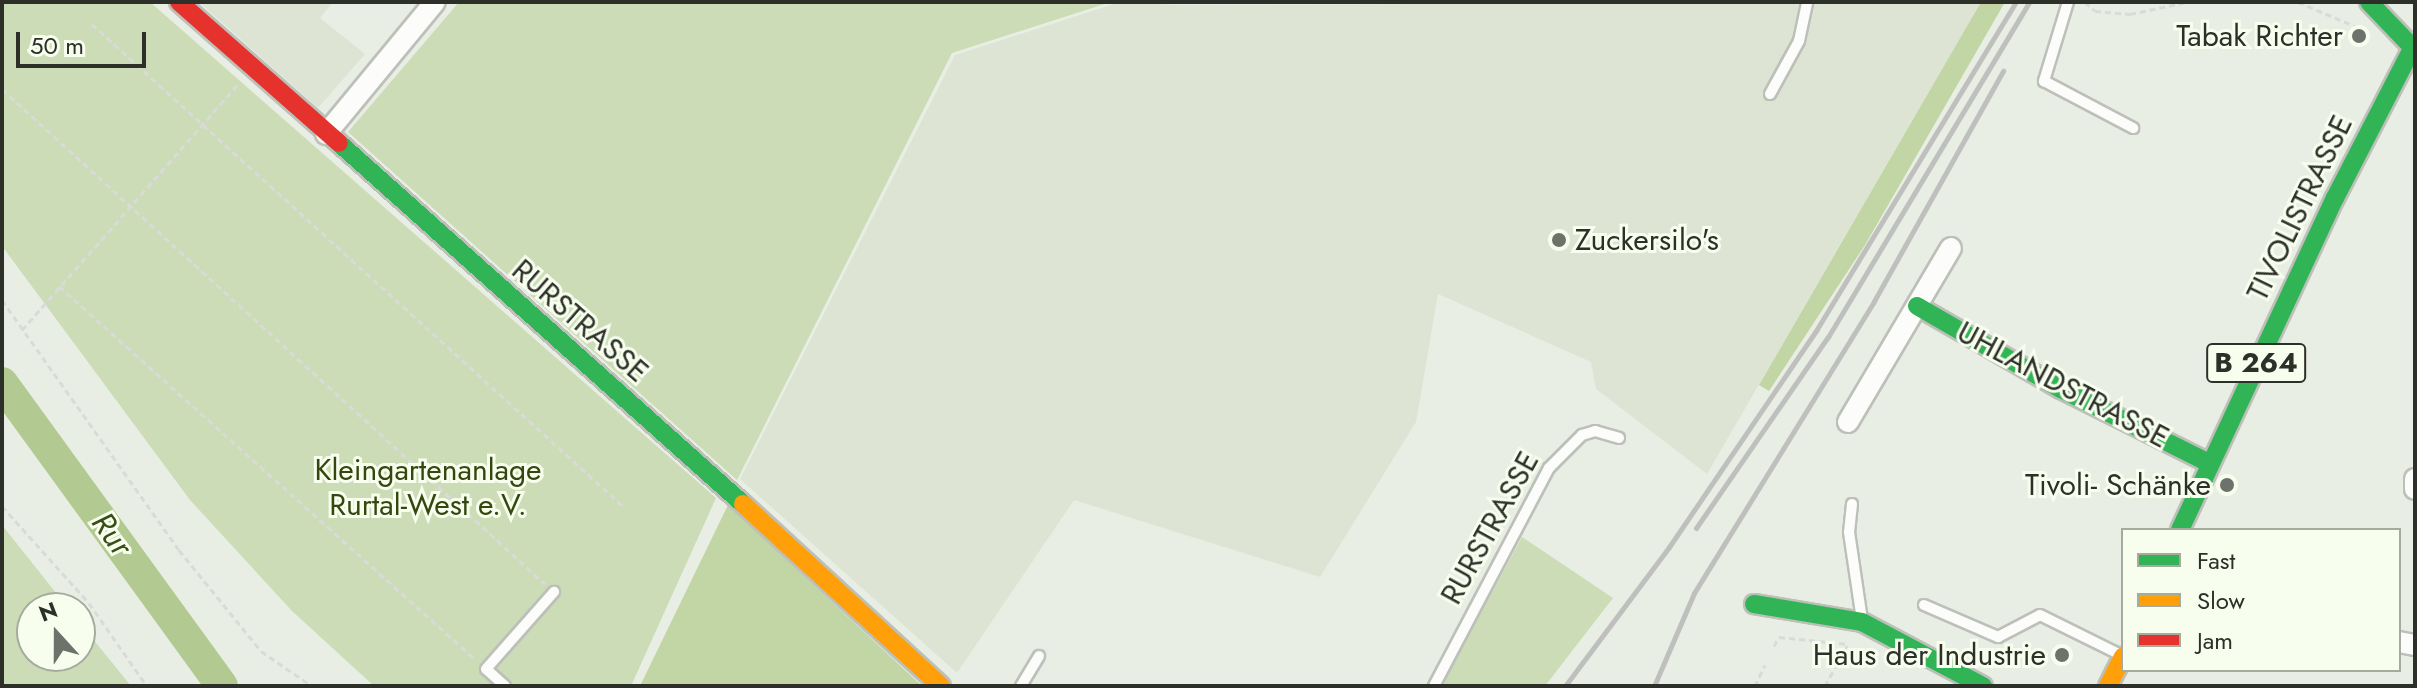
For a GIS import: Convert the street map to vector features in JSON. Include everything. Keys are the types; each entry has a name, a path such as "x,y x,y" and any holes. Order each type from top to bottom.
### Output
{"street":[{"name":"RURSTRASSE","path":"179,2 667,434 941,686"},
{"path":"326,134 435,2"},
{"path":"2369,2 2414,45"},
{"name":"TIVOLISTRASSE","path":"2181,528 2209,463 2414,45"},
{"path":"1848,422 1951,248"},
{"name":"UHLANDSTRASSE","path":"1917,306 2061,389 2209,463"},
{"path":"2415,479 2415,489"},
{"path":"1754,604 1820,611 1862,622 1983,686"},
{"path":"2108,686 2121,660"}],"lane":[{"path":"1770,94 1799,41 1807,2"},
{"path":"2068,2 2044,81 2133,128"},
{"name":"RURSTRASSE","path":"1434,686 1549,468 1582,435 1595,431 1619,438"},
{"path":"1852,504 1849,532 1863,605 1862,622"},
{"path":"505,686 486,669 554,592"},
{"path":"1924,605 1998,637 2040,615 2121,655"},
{"path":"1021,686 1039,656"}],"path":[{"path":"2085,2 2095,11 2130,14 2187,2"},
{"path":"2298,2 2373,35"},
{"path":"92,24 624,507"},
{"path":"22,330 252,68"},
{"path":"2,89 554,592"},
{"path":"59,286 486,669"},
{"path":"2,300 179,550 261,651 312,686"},
{"path":"2,506 89,603 147,686"},
{"path":"1825,686 1862,622"},
{"path":"1774,646 1779,637 1848,644"},
{"path":"1755,686 1765,665"}],"shaded area":[{"path":"199,2 333,2 320,18 365,54 318,108"},
{"path":"1120,2 1177,5 1981,2 1707,474 1596,389 1591,362 1438,294 1416,422 1320,577 1074,500 957,673 740,479 955,55"}],"green space":[{"name":"Kleingartenanlage Rurtal-West e.V.","path":"2,2 150,2 716,498 631,686 374,686 292,611 190,500 2,246"},
{"path":"459,2 1111,2 952,53 737,480 348,132"},
{"path":"1981,2 2005,2 1865,245 1769,391 1759,385"},
{"path":"728,505 922,686 640,686"},
{"path":"2,525 55,592 16,592 16,672 96,672 96,643 131,686 2,686"},
{"path":"1522,537 1613,598 1545,686 1441,686"}],"waterway":[{"name":"Rur","path":"2,383 222,686"}],"railway":[{"path":"1565,686 1669,547 1817,329 2016,2"},
{"path":"1696,528 1828,337 2029,2"},
{"path":"1654,686 1694,593 1874,301 2003,71"}],"traffic: fast":[{"path":"2369,2 2412,47"},
{"path":"2181,528 2335,198 2415,43"},
{"path":"339,143 743,504"},
{"path":"1917,306 2061,389 2209,463"},
{"path":"1754,604 1862,622 1983,686"}],"traffic: slow":[{"path":"743,504 941,686"},
{"path":"2108,686 2121,661"}],"traffic: jam":[{"path":"179,2 339,143"}],"place":[{"name":"Tabak Richter","path":"2359,36"},
{"name":"Zuckersilo's","path":"1559,240"},
{"name":"Tivoli- Schänke","path":"2227,485"},
{"name":"Haus der Industrie","path":"2062,655"}]}
